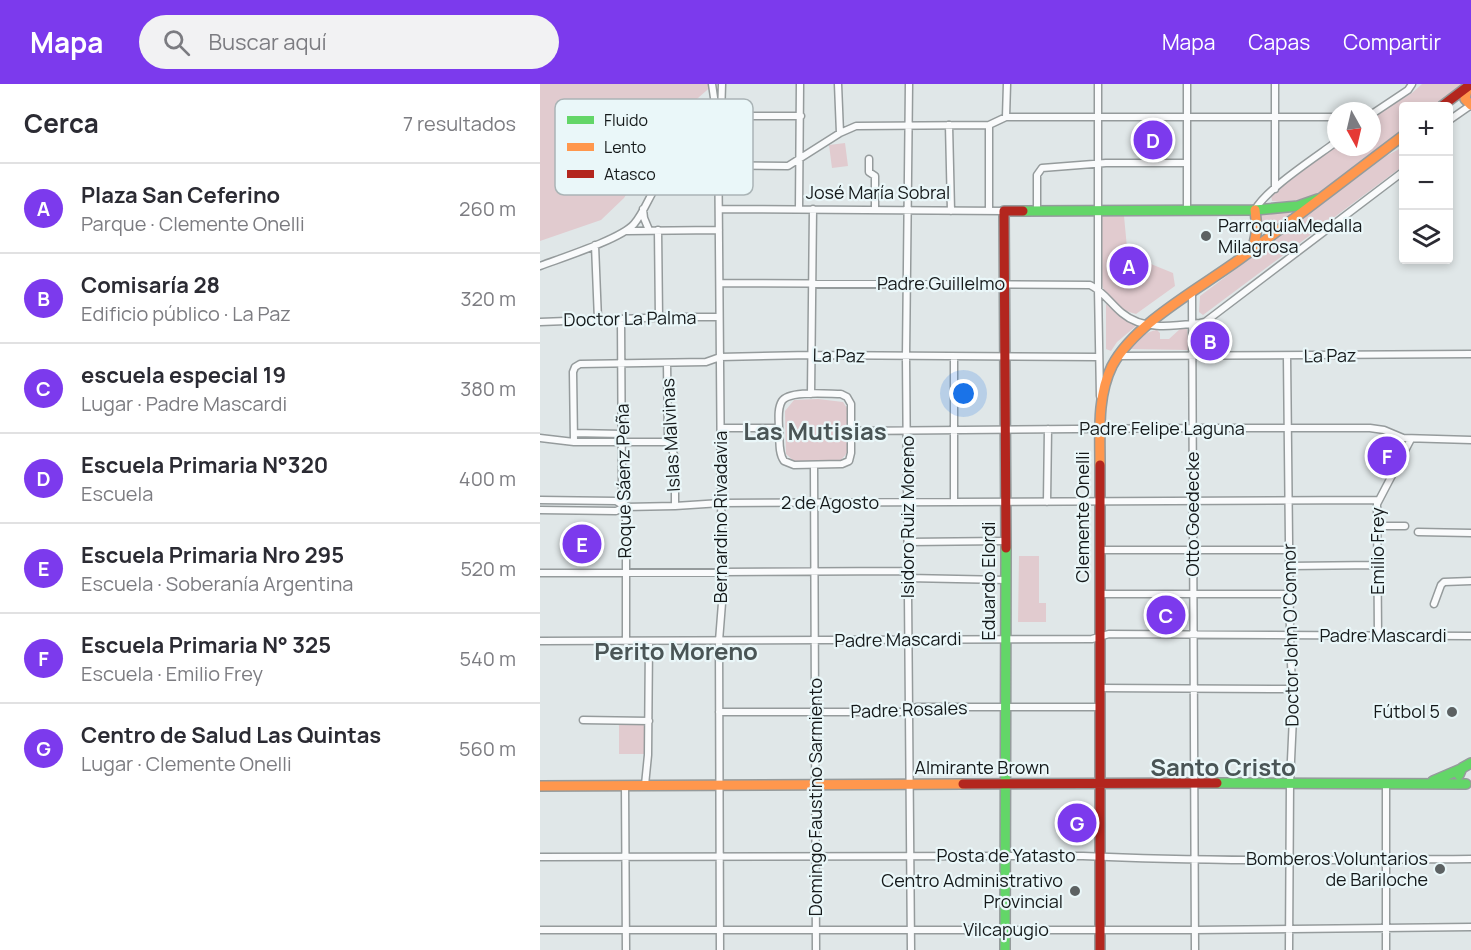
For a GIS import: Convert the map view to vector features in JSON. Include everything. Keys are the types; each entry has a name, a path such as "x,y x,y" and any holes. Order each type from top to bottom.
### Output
{"main road":[{"path":"1469,104 1464,96 1470,85"},
{"path":"1447,102 1470,85"},
{"path":"1450,102 1460,99 1469,104"},
{"path":"1100,403 1106,375 1133,337 1252,251 1399,139"},
{"name":"José María Sobral","path":"1004,211 1255,210 1299,206 1318,199"},
{"path":"1252,251 1257,229 1255,210"},
{"name":"Eduardo Elordi","path":"1004,211 1005,950"},
{"name":"Clemente Onelli","path":"1100,403 1100,950"},
{"name":"Almirante Brown","path":"1424,782 1442,779 1471,763"},
{"path":"1461,769 1459,777 1468,784"},
{"name":"Almirante Brown","path":"540,786 1290,782 1468,784"}],"street":[{"name":"Bernardino Rivadavia","path":"712,84 716,99"},
{"name":"Bernardino Rivadavia","path":"721,99 722,84"},
{"path":"800,84 800,209"},
{"path":"838,84 840,132"},
{"name":"Isidoro Ruiz Moreno","path":"909,84 906,357 911,950"},
{"path":"1006,84 1006,117"},
{"name":"Clemente Onelli","path":"1098,84 1100,403"},
{"path":"1187,84 1187,211"},
{"path":"1275,84 1275,189"},
{"path":"1381,108 1408,90 1412,84"},
{"path":"1453,118 1469,104"},
{"path":"753,116 801,116"},
{"path":"753,166 788,166 840,132 856,126 989,125 1006,117 1327,117"},
{"path":"949,125 951,211"},
{"path":"989,125 989,211"},
{"path":"1255,210 1258,204 1275,189 1327,149"},
{"path":"869,159 869,172 875,176 875,210"},
{"path":"1037,210 1037,175 1042,168 1098,164 1187,163"},
{"path":"1098,289 1125,316 1148,325 1168,327 1205,322 1399,175"},
{"path":"627,231 651,195"},
{"name":"Bernardino Rivadavia","path":"719,195 722,603 719,641 720,950"},
{"path":"643,209 649,231"},
{"name":"José María Sobral","path":"719,209 1004,211"},
{"path":"811,394 813,209"},
{"path":"658,230 659,318"},
{"path":"540,266 627,231 719,230"},
{"path":"595,245 598,320"},
{"name":"Padre Guillelmo","path":"720,283 1090,285 1098,289"},
{"name":"Otto Goedecke","path":"1192,295 1195,950"},
{"name":"Doctor La Palma","path":"540,322 719,317"},
{"name":"Roque Sáenz Peña","path":"621,320 626,642"},
{"name":"La Paz","path":"1118,356 1471,354"},
{"name":"La Paz","path":"574,433 573,372 580,364 706,362 720,357 810,355 1098,357"},
{"name":"Doctor John O'Connor","path":"1287,356 1289,594 1293,717 1290,782 1289,950"},
{"path":"954,357 954,502"},
{"name":"Islas Malvinas","path":"667,363 668,436 675,458 675,507"},
{"path":"811,394 841,394 847,397 851,404 852,453 849,461 842,464 794,465 784,461 780,453 780,406 783,400 790,395 811,394"},
{"path":"721,428 779,428"},
{"name":"Padre Felipe Laguna","path":"852,431 1370,428 1411,439 1471,440"},
{"path":"1047,502 1048,429"},
{"path":"574,442 574,433 622,434"},
{"path":"540,438 574,442 670,442"},
{"name":"Emilio Frey","path":"1378,636 1378,500 1411,439"},
{"name":"Domingo Faustino Sarmiento","path":"814,465 816,950"},
{"name":"2 de Agosto","path":"540,500 616,501 625,507"},
{"name":"2 de Agosto","path":"540,510 616,512 625,507 675,507 721,503 1378,500"},
{"path":"1377,526 1405,526"},
{"path":"1418,532 1471,533"},
{"path":"908,542 1005,541"},
{"path":"1100,550 1289,550"},
{"path":"1290,566 1377,565"},
{"path":"540,573 815,571 1006,580"},
{"path":"1434,604 1444,582 1471,581"},
{"path":"1100,594 1289,594"},
{"name":"Padre Mascardi","path":"540,641 1092,639 1109,634 1471,636"},
{"path":"645,785 649,721 649,642"},
{"path":"1100,688 1292,689"},
{"name":"Padre Rosales","path":"719,712 904,712 917,707 1100,707"},
{"path":"583,720 649,721"},
{"path":"1386,783 1386,950"},
{"path":"625,785 626,950"},
{"name":"Posta de Yatasto","path":"540,857 1004,856 1196,860 1471,859"},
{"name":"Vilcapugio","path":"540,930 1195,930 1471,927"}],"shaded area":[{"path":"540,84 714,84 697,99 555,99 555,195 626,195 601,220 540,241"},
{"path":"1422,84 1464,84 1439,102 1399,102 1399,132 1381,146 1381,112"},
{"path":"845,143 848,166 832,168 829,145"},
{"path":"1399,149 1399,169 1203,315 1199,312 1200,296 1386,156"},
{"path":"1327,153 1327,156 1367,156 1320,192 1309,197 1272,201 1271,195"},
{"path":"1289,212 1291,216 1266,235 1263,232 1260,214"},
{"path":"1101,216 1124,216 1128,258 1141,260 1173,273 1175,286 1136,314 1117,305 1103,288"},
{"path":"1106,304 1136,326 1117,342 1111,351 1106,349"},
{"path":"1187,328 1189,350 1131,349 1149,332 1157,330 1160,333 1160,339 1169,339 1180,329"},
{"path":"818,399 843,402 847,408 849,451 840,461 796,463 786,454 785,411 794,400"},
{"path":"1019,556 1039,556 1039,603 1046,603 1046,622 1018,622"},
{"path":"619,724 644,724 644,754 619,754"}],"traffic: fast":[{"path":"1023,211 1255,210 1298,206 1318,199"},
{"path":"1005,950 1006,548"},
{"path":"1459,775 1462,768 1471,763"},
{"path":"1433,781 1461,769"},
{"path":"1217,783 1466,784"}],"traffic: slow":[{"path":"1468,86 1465,99 1471,105"},
{"path":"1100,465 1100,415 1107,378 1112,366 1137,334 1399,139"},
{"path":"1253,249 1257,229 1255,210"},
{"path":"540,786 963,784"}],"traffic: jam":[{"path":"1447,102 1471,84"},
{"path":"1006,548 1004,211 1023,211"},
{"path":"1100,465 1100,950"},
{"path":"963,784 1217,783"}],"place":[{"name":"Escuela Primaria N°320","path":"1153,140"},
{"name":"ParroquiaMedalla Milagrosa","path":"1206,236"},
{"name":"Plaza San Ceferino","path":"1129,266"},
{"name":"Comisaría 28","path":"1210,341"},
{"name":"Escuela Primaria N° 325","path":"1387,456"},
{"name":"Escuela Primaria Nro 295","path":"582,544"},
{"name":"escuela especial 19","path":"1166,615"},
{"name":"Fútbol 5","path":"1452,712"},
{"name":"Centro de Salud Las Quintas","path":"1077,823"},
{"name":"Bomberos Voluntarios de Bariloche","path":"1440,869"},
{"name":"Centro Administrativo Provincial","path":"1075,891"}],"district":[{"name":"Las Mutisias","path":"815,432"},
{"name":"Perito Moreno","path":"676,652"},
{"name":"Santo Cristo","path":"1223,768"}]}
